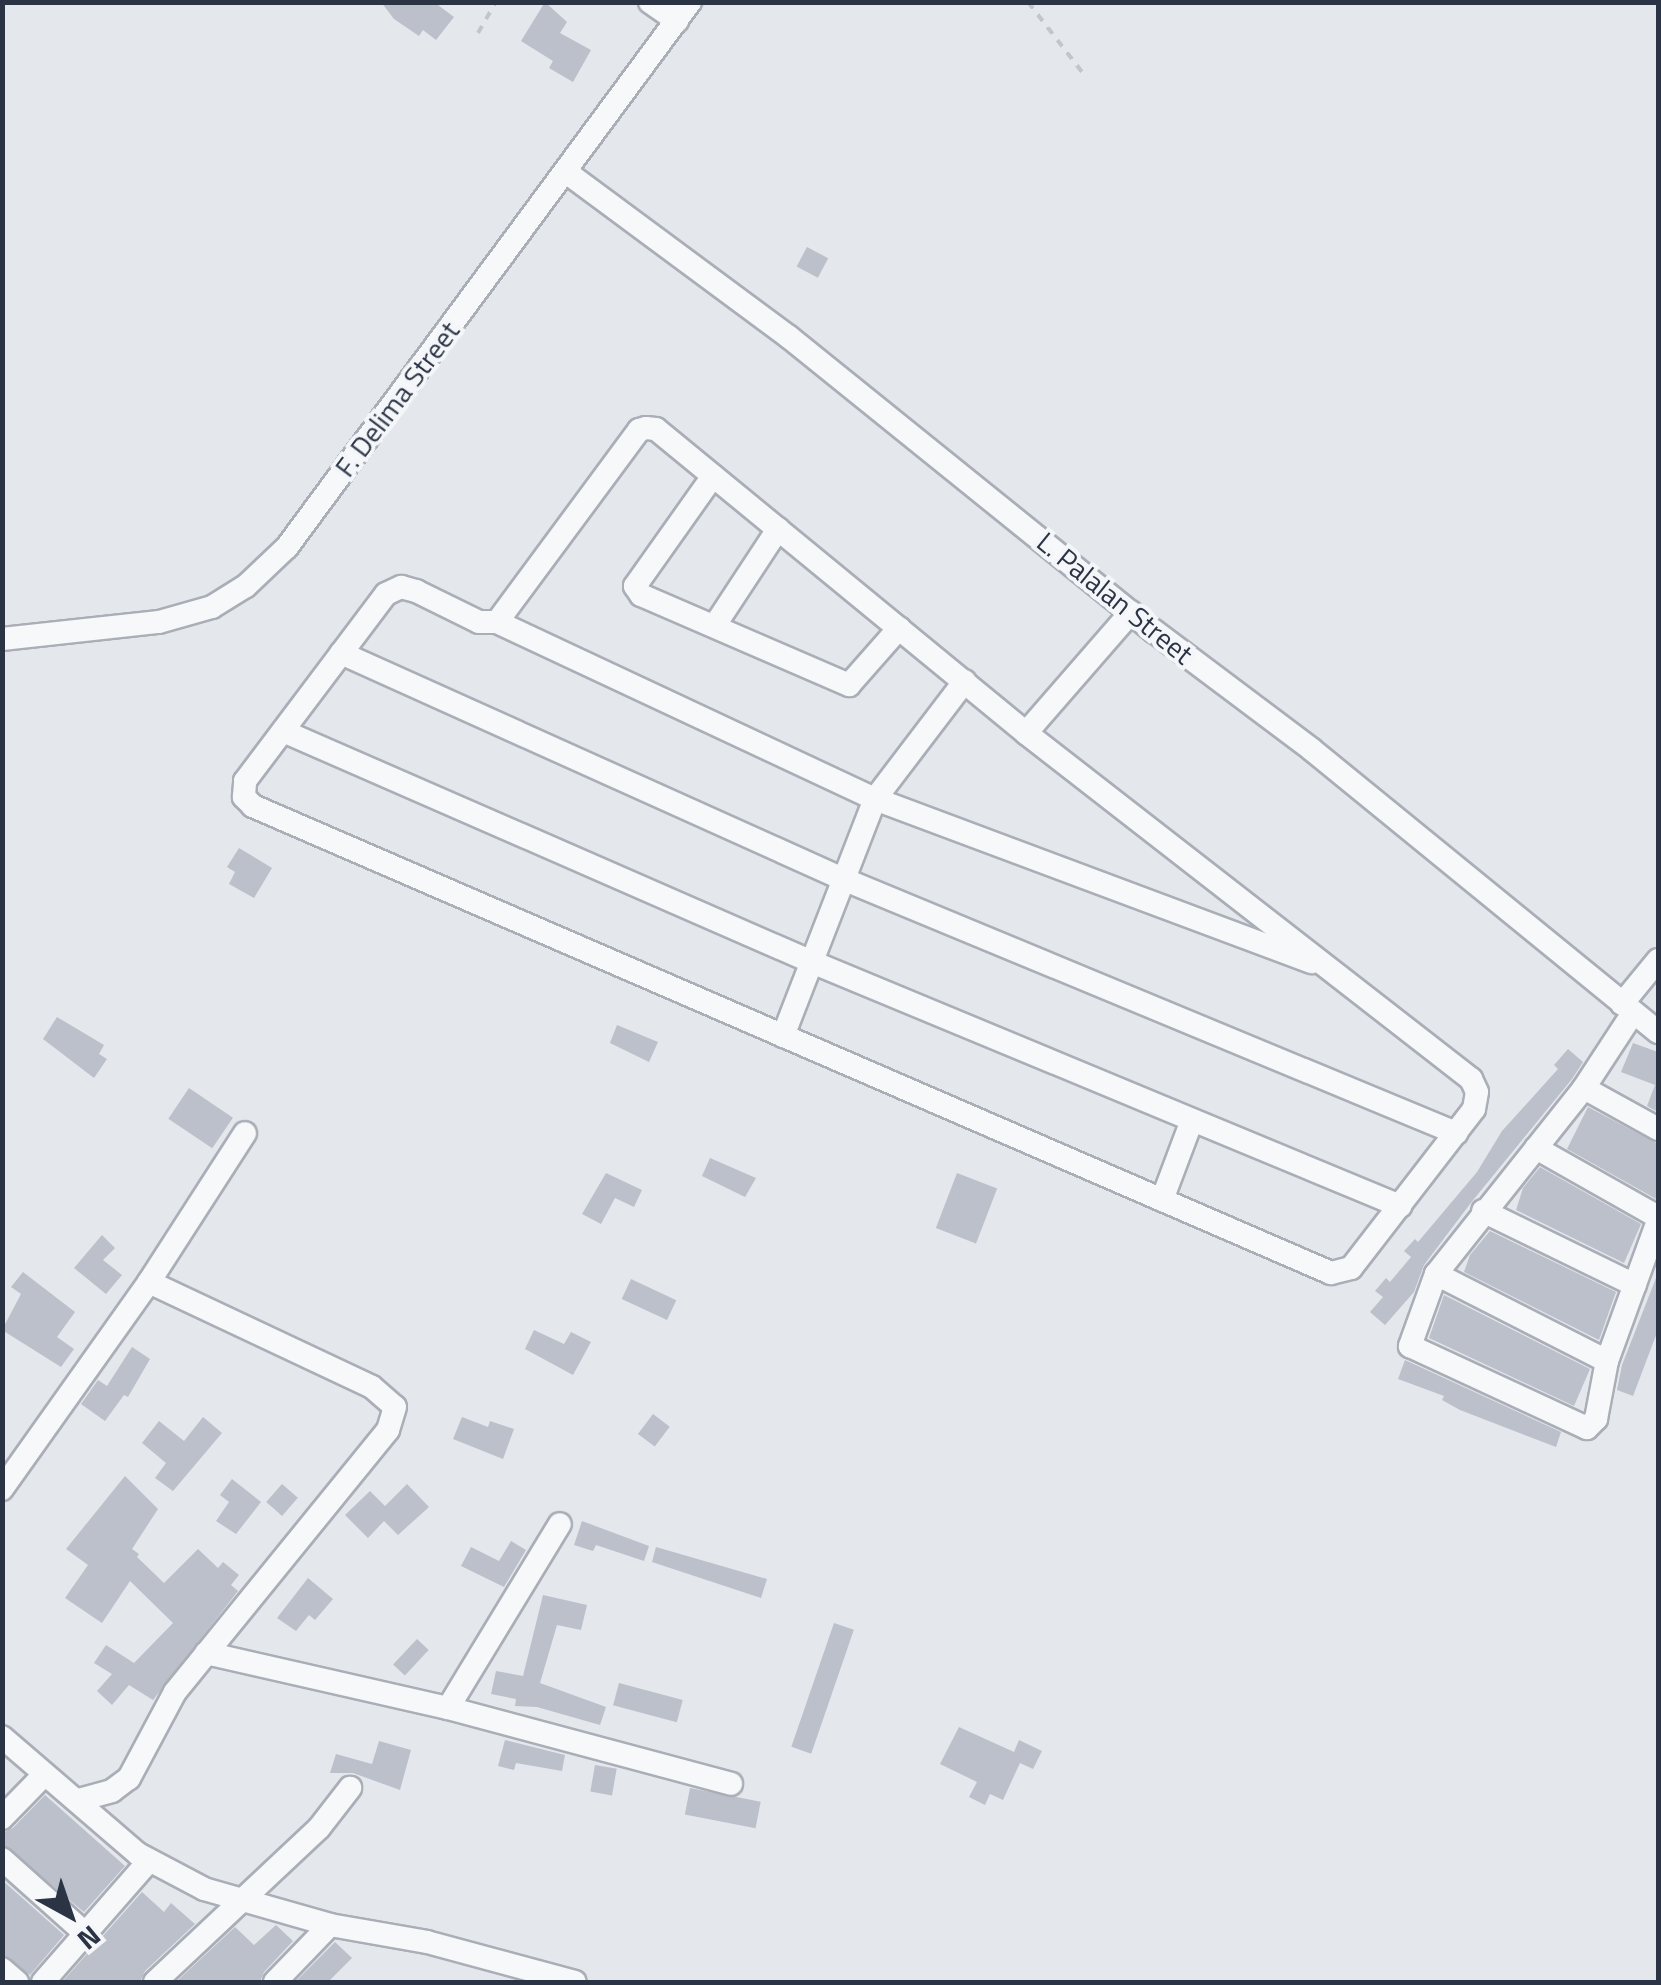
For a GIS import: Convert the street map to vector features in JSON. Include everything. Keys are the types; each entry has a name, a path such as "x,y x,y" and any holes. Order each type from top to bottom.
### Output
{"street":[{"path":"650,2 684,12"},
{"name":"F. Delima Street","path":"2,639 159,622 212,607 246,586 287,547 684,12"},
{"name":"L. Palalan Street","path":"566,172 790,337 1130,612 1311,749 1658,1032"},
{"path":"497,622 639,430 656,429 1026,732 1334,970 1470,1079 1476,1092 1474,1109 1351,1268 1331,1274 253,806 244,797 245,781 386,594 401,587 479,622 497,622 875,799 1334,970"},
{"path":"713,476 636,586 649,599 849,685 899,628"},
{"path":"715,625 778,529"},
{"path":"1026,732 1130,612"},
{"path":"341,653 843,879 1456,1134"},
{"path":"783,1036 875,799 965,681"},
{"path":"283,731 812,962 1400,1206"},
{"path":"1536,1148 1658,1219 1607,1362 1596,1420 1587,1428 1579,1428 1415,1352 1409,1341 1436,1274 1483,1211 1584,1088 1658,960"},
{"path":"1584,1088 1658,1130"},
{"path":"1162,1200 1192,1120"},
{"path":"2,1489 149,1282 245,1133"},
{"path":"1483,1211 1635,1285"},
{"path":"1436,1274 1607,1362"},
{"path":"79,1800 112,1791 129,1778 175,1692 388,1430 395,1408 372,1387 149,1282"},
{"path":"448,1708 560,1524"},
{"path":"206,1654 448,1708 731,1784"},
{"path":"2,1737 148,1862 236,1901 426,1942 575,1982"},
{"path":"2,1818 43,1776"},
{"path":"155,1982 236,1901 319,1828 350,1788"},
{"path":"2,1859 86,1934"},
{"path":"44,1982 148,1862"},
{"path":"275,1982 330,1924"},
{"path":"2,1968 17,1982"}],"path":[{"path":"478,33 496,2"},
{"path":"1028,2 1086,78"}],"building":[{"path":"381,2 434,2 454,17 436,40 423,30 419,36 394,19"},
{"path":"545,2 567,22 560,33 591,50 573,82 549,68 553,61 521,41"},
{"path":"807,247 828,258 818,278 797,266"},
{"path":"239,848 272,868 254,898 229,884 235,872 227,867"},
{"path":"57,1017 104,1045 99,1054 107,1059 94,1078 43,1039"},
{"path":"617,1025 658,1042 649,1062 610,1043"},
{"path":"1633,1043 1658,1052 1658,1112 1647,1106 1655,1085 1621,1072"},
{"path":"1568,1049 1583,1062 1572,1079 1470,1204 1424,1265 1414,1292 1385,1325 1370,1312 1383,1297 1375,1291 1386,1278 1390,1282 1411,1257 1404,1251 1415,1239 1418,1242 1477,1172 1502,1131 1558,1069 1554,1065"},
{"path":"189,1088 233,1118 212,1148 168,1119"},
{"path":"1588,1107 1658,1144 1658,1200 1567,1149"},
{"path":"710,1158 756,1178 745,1197 702,1176"},
{"path":"1540,1167 1641,1224 1624,1263 1516,1210 1523,1188"},
{"path":"606,1173 642,1190 634,1207 615,1198 601,1224 582,1214"},
{"path":"957,1173 997,1188 976,1243 936,1228"},
{"path":"1490,1231 1616,1292 1599,1340 1464,1272 1470,1255"},
{"path":"102,1235 115,1248 103,1260 122,1275 106,1294 74,1268"},
{"path":"23,1272 75,1312 57,1337 74,1349 61,1367 2,1330 21,1294 11,1287"},
{"path":"1656,1278 1658,1330 1633,1396 1617,1390 1622,1365"},
{"path":"631,1279 676,1300 667,1320 622,1299"},
{"path":"1444,1295 1590,1369 1574,1406 1429,1338"},
{"path":"534,1330 564,1344 571,1332 591,1342 573,1375 525,1349"},
{"path":"132,1347 150,1359 128,1397 124,1395 105,1421 81,1404 98,1380 107,1386"},
{"path":"1405,1360 1561,1432 1556,1447 1460,1410 1442,1400 1444,1396 1398,1379"},
{"path":"653,1414 670,1427 655,1447 638,1434"},
{"path":"203,1417 222,1433 173,1491 155,1478 166,1463 142,1443 159,1421 184,1441"},
{"path":"462,1417 488,1427 490,1421 514,1429 503,1459 453,1439"},
{"path":"125,1476 158,1509 132,1549 164,1583 198,1549 218,1568 223,1562 239,1575 231,1585 238,1591 153,1700 129,1685 112,1705 97,1691 112,1674 94,1663 106,1645 134,1663 173,1623 130,1581 102,1623 65,1598 88,1565 66,1549"},
{"path":"232,1479 261,1502 236,1534 216,1521 229,1502 220,1495"},
{"path":"282,1484 298,1498 282,1516 266,1502"},
{"path":"407,1484 429,1507 398,1535 384,1521 368,1538 345,1515 370,1491 385,1506"},
{"path":"582,1521 649,1546 644,1561 596,1545 593,1551 574,1545"},
{"path":"511,1541 526,1550 504,1587 461,1566 471,1547 499,1561"},
{"path":"656,1547 767,1579 761,1598 652,1562"},
{"path":"308,1578 333,1599 315,1620 309,1615 296,1631 277,1618"},
{"path":"543,1595 587,1605 581,1630 557,1625 540,1683 606,1707 600,1725 537,1707 515,1706 516,1699 491,1694 496,1671 523,1676"},
{"path":"834,1623 854,1630 811,1754 791,1747"},
{"path":"417,1639 429,1650 405,1676 393,1665"},
{"path":"619,1683 683,1700 677,1722 613,1705"},
{"path":"959,1727 1014,1752 1019,1740 1042,1751 1033,1769 1020,1763 1003,1800 990,1794 985,1805 969,1797 977,1782 940,1764"},
{"path":"505,1740 565,1755 562,1771 516,1763 514,1770 498,1766"},
{"path":"379,1741 411,1750 400,1790 353,1773 330,1773 336,1754 372,1764"},
{"path":"595,1765 617,1769 612,1795 590,1792"},
{"path":"690,1788 761,1802 756,1828 685,1815"},
{"path":"45,1795 125,1866 84,1912 2,1844 2,1833 13,1828"},
{"path":"2,1880 64,1935 30,1975 2,1954"},
{"path":"142,1892 164,1912 171,1903 195,1924 145,1971 140,1982 62,1982"},
{"path":"276,1925 293,1941 264,1972 260,1982 176,1982 235,1927 254,1945"},
{"path":"335,1942 352,1958 328,1982 295,1982"}]}
